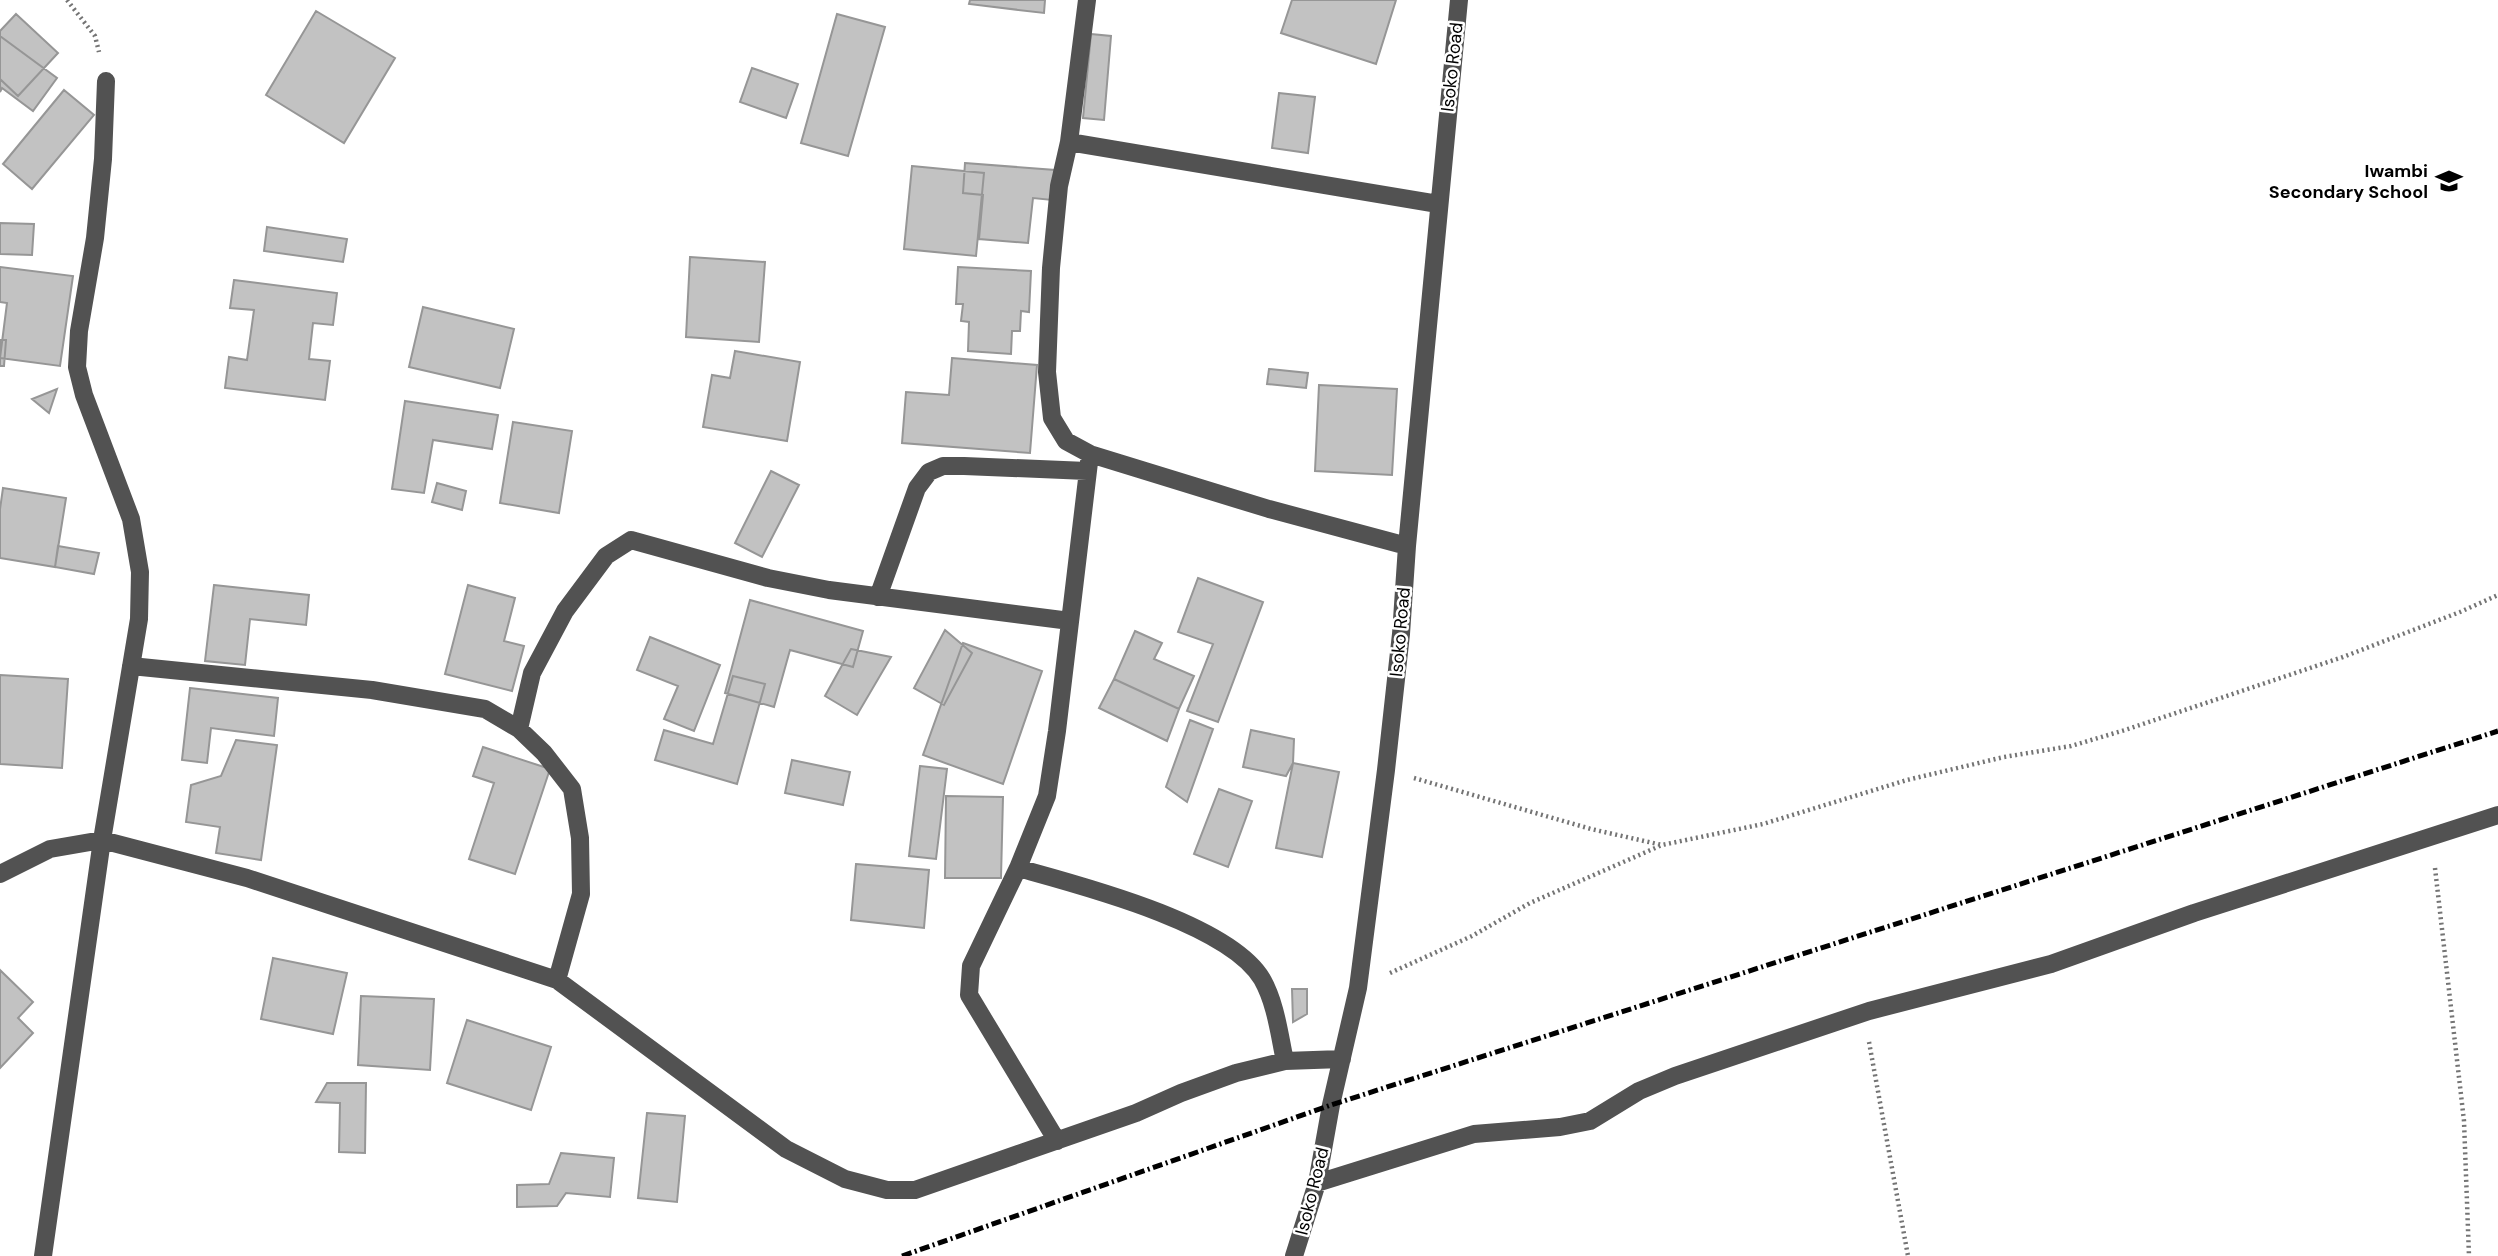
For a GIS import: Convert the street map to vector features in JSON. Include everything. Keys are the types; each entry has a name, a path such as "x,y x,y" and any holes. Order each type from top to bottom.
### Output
{"street":[{"path":"1087,0 1069,142 1059,186 1047,372 1052,418 1066,441 1088,462"},
{"name":"Isoko Road","path":"1294,1256 1317,1183 1358,988 1387,770 1459,0"},
{"path":"43,1256 102,840 139,619 140,572 131,519 83,395 77,367 79,331 95,238 103,159 106,81"},
{"path":"1069,142 1438,204"},
{"path":"1057,1141 969,995 971,966 1018,868 1046,796 1088,462"},
{"path":"878,597 917,488 929,472 943,466 1088,462 1407,546"},
{"path":"519,729 532,673 565,611 606,556 631,540 768,578 829,590 1070,621"},
{"path":"131,666 372,690 485,709 519,729 544,753 572,789 580,838 582,894 557,980"},
{"path":"1317,1183 1474,1134 1560,1127 1590,1121 1639,1091 1675,1076 1864,1013 2051,964 2194,913 2498,815"},
{"path":"0,874 50,849 102,840 247,878 557,980 786,1149 845,1179 887,1190 915,1190 1136,1113 1236,1073 1285,1061 1342,1059"},
{"path":"1018,868 1096,890 1217,938 1248,961 1261,977 1273,1002 1285,1061"}],"path":[{"path":"67,0 95,36 106,81"},
{"path":"1358,988 1472,936 1530,903 1662,845 1763,824 1907,780 2004,757 2071,746 2125,730 2343,657 2498,595"},
{"path":"1387,770 1591,829 1662,845"},
{"path":"2431,836 2465,1121 2469,1256"},
{"path":"1864,1013 1908,1256"}],"building":[{"path":"970,0 1045,0 1044,13 969,4"},
{"path":"1292,0 1396,0 1376,64 1281,33"},
{"path":"316,11 395,58 344,143 266,95"},
{"path":"16,14 58,53 18,96 0,79 0,31"},
{"path":"837,14 885,27 848,156 801,143"},
{"path":"1091,34 1111,36 1104,120 1083,118"},
{"path":"0,36 57,78 33,111 2,88 0,92"},
{"path":"752,68 798,84 786,118 740,102"},
{"path":"64,90 94,115 32,189 3,164"},
{"path":"1279,93 1315,97 1308,153 1272,148"},
{"path":"965,163 1055,170 1052,200 1033,198 1028,243 979,239 983,195 963,193"},
{"path":"912,166 984,173 976,256 904,249"},
{"path":"0,223 34,224 32,255 0,254"},
{"path":"267,227 347,239 343,262 264,251"},
{"path":"690,257 765,262 759,342 686,337"},
{"path":"0,267 73,276 60,366 0,358 7,303 0,302"},
{"path":"958,267 1031,271 1029,312 1021,311 1020,331 1012,331 1011,354 968,351 969,322 961,321 963,304 956,304"},
{"path":"234,280 337,293 333,325 313,323 309,359 330,361 325,400 225,388 229,357 247,360 254,310 230,308"},
{"path":"423,307 514,329 500,388 409,367"},
{"path":"0,340 6,340 4,366 0,366"},
{"path":"735,351 800,362 787,441 703,427 712,375 730,378"},
{"path":"952,358 1037,365 1030,453 902,443 906,392 949,395"},
{"path":"1269,369 1308,373 1306,388 1267,384"},
{"path":"1319,385 1397,389 1392,475 1315,471"},
{"path":"57,389 49,413 32,399"},
{"path":"405,401 498,415 492,449 433,440 424,493 392,489"},
{"path":"513,422 572,431 559,513 500,503"},
{"path":"771,471 799,485 762,557 735,543"},
{"path":"437,483 466,491 462,510 432,502"},
{"path":"3,488 66,498 55,567 0,558"},
{"path":"58,546 99,553 94,574 55,567"},
{"path":"1198,578 1263,602 1218,722 1187,711 1213,644 1178,632"},
{"path":"214,585 309,595 306,625 250,619 245,665 205,661"},
{"path":"468,585 515,598 504,641 524,646 512,691 445,674"},
{"path":"750,600 863,631 853,667 790,650 774,707 725,693"},
{"path":"945,630 972,653 944,705 914,688"},
{"path":"1135,631 1162,643 1154,659 1194,676 1179,709 1114,679"},
{"path":"650,637 720,665 694,731 664,719 678,686 637,670"},
{"path":"963,643 1042,671 1003,784 923,755"},
{"path":"851,649 891,657 857,715 825,696"},
{"path":"0,675 68,679 62,768 0,764"},
{"path":"733,676 765,684 737,784 655,760 664,730 713,744"},
{"path":"1114,679 1179,709 1167,741 1099,708"},
{"path":"190,688 278,698 274,736 211,728 207,763 182,760"},
{"path":"1190,720 1213,729 1187,802 1166,787"},
{"path":"1251,730 1294,739 1293,763 1286,776 1243,767"},
{"path":"236,740 277,745 261,860 216,853 220,827 186,822 191,785 221,776"},
{"path":"483,747 550,769 515,874 469,859 494,783 473,776"},
{"path":"792,760 850,772 843,805 785,793"},
{"path":"1293,763 1339,772 1322,857 1276,848"},
{"path":"920,766 947,769 936,859 909,856"},
{"path":"1219,789 1252,801 1228,867 1194,854"},
{"path":"946,796 1003,797 1001,878 945,878"},
{"path":"856,864 929,870 924,928 851,920"},
{"path":"273,958 347,973 333,1034 261,1019"},
{"path":"0,970 33,1002 18,1018 33,1033 0,1068"},
{"path":"1292,989 1307,989 1307,1014 1293,1022"},
{"path":"361,996 434,999 430,1070 358,1065"},
{"path":"467,1020 551,1047 531,1110 447,1083"},
{"path":"327,1083 366,1083 365,1153 339,1152 340,1103 316,1102"},
{"path":"647,1113 685,1116 677,1202 638,1198"},
{"path":"561,1153 614,1158 610,1197 566,1193 557,1206 517,1207 517,1185 549,1184"}],"railway":[{"path":"902,1256 1331,1105 2498,731"}],"place":[{"name":"Iwambi Secondary School","path":"2449,181"}]}
